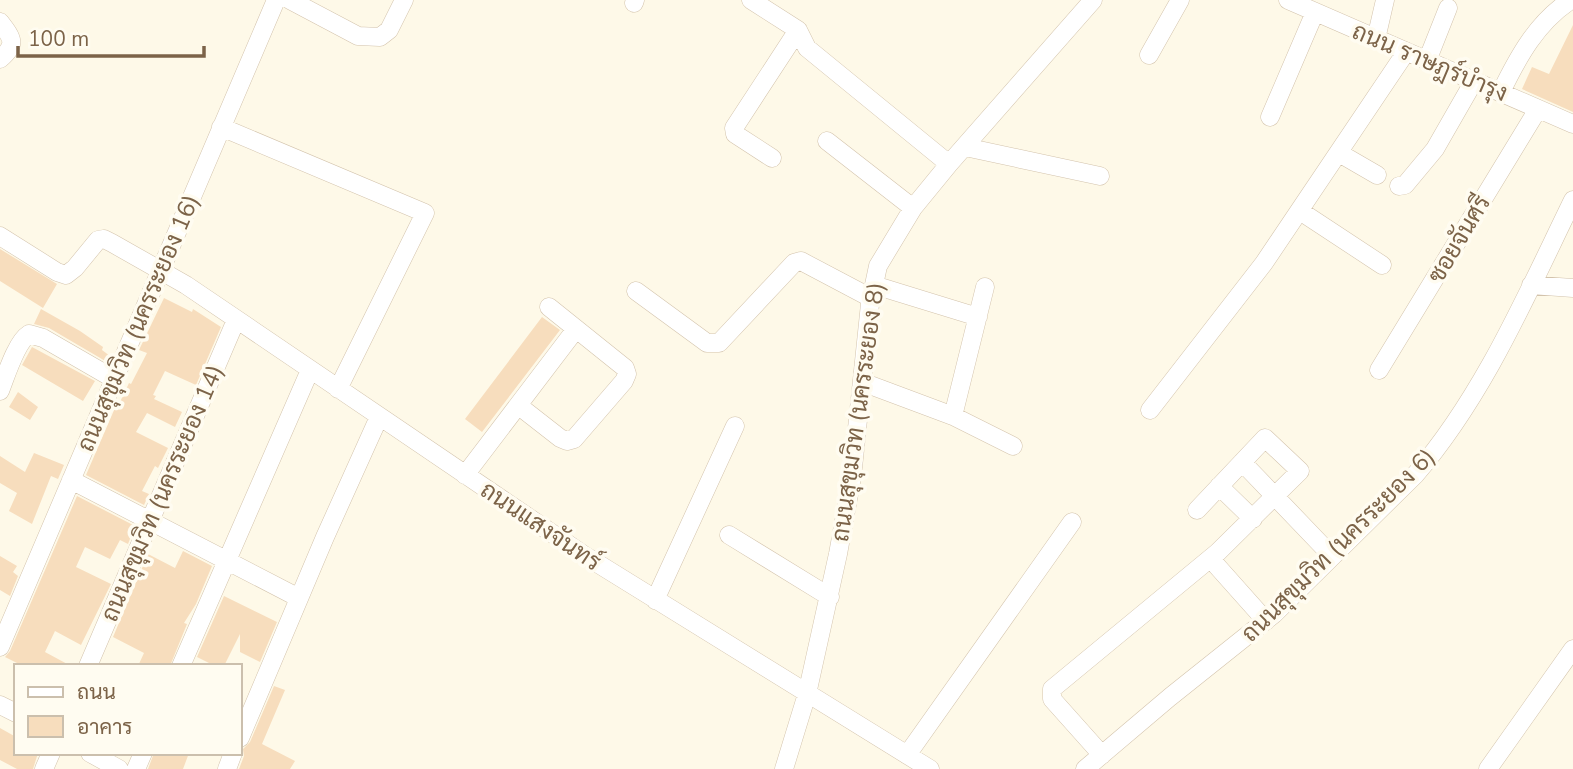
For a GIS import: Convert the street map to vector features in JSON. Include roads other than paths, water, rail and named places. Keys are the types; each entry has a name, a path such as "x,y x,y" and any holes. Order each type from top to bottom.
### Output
{"street":[{"name":"ถนนสุขุมวิท (นครระยอง 16)","path":"0,647 276,0"},
{"path":"290,0 358,36 380,37 389,30 404,0"},
{"path":"751,0 798,30 807,48 949,164"},
{"name":"ถนนสุขุมวิท (นครระยอง 8)","path":"784,769 807,694 830,597 852,477 872,291 878,266 913,208 1093,0"},
{"path":"1149,55 1180,0"},
{"path":"1376,38 1385,0"},
{"path":"1501,92 1522,50 1552,6 1571,0"},
{"name":"ถนน ราษฎร์บำรุง","path":"1293,1 1573,124"},
{"path":"1427,61 1448,8"},
{"path":"1270,117 1315,12"},
{"path":"0,22 13,43 0,59"},
{"path":"772,158 734,134 734,128 798,30"},
{"path":"1150,410 1264,262 1406,52"},
{"path":"1399,186 1405,185 1435,149 1474,81"},
{"name":"ซอยจันศรี","path":"1379,370 1538,108"},
{"path":"221,127 425,213 338,389"},
{"path":"827,141 913,208"},
{"path":"965,147 1100,176"},
{"path":"1339,153 1377,175"},
{"name":"ถนนสุขุมวิท (นครระยอง 6)","path":"1085,769 1265,621 1415,475 1445,437 1483,374 1573,200"},
{"path":"1300,211 1382,265"},
{"name":"ถนนแสงจันทร์","path":"0,236 66,275 75,268 93,244 104,239 186,285 654,600 930,769"},
{"path":"636,291 713,345 719,343 794,263 801,261 872,291 978,317"},
{"path":"1531,285 1573,288"},
{"path":"953,416 985,287"},
{"path":"519,406 560,438 574,439 624,381 625,368 549,307"},
{"name":"ถนนสุขุมวิท (นครระยอง 14)","path":"89,664 236,320"},
{"path":"465,475 576,329"},
{"path":"0,391 19,345 29,334 43,338 114,379"},
{"path":"182,664 310,370"},
{"path":"862,382 953,416 1013,446"},
{"path":"242,733 379,417"},
{"path":"654,600 735,426"},
{"path":"1102,755 1052,699 1052,689 1188,578 1253,519 1300,471 1265,438 1197,510"},
{"path":"1242,462 1332,556"},
{"path":"71,480 299,598"},
{"path":"1219,486 1253,519"},
{"path":"907,755 1072,522"},
{"path":"729,535 830,597"},
{"path":"1217,566 1265,621"},
{"path":"1488,769 1573,649"},
{"path":"94,755 119,769"}]}
